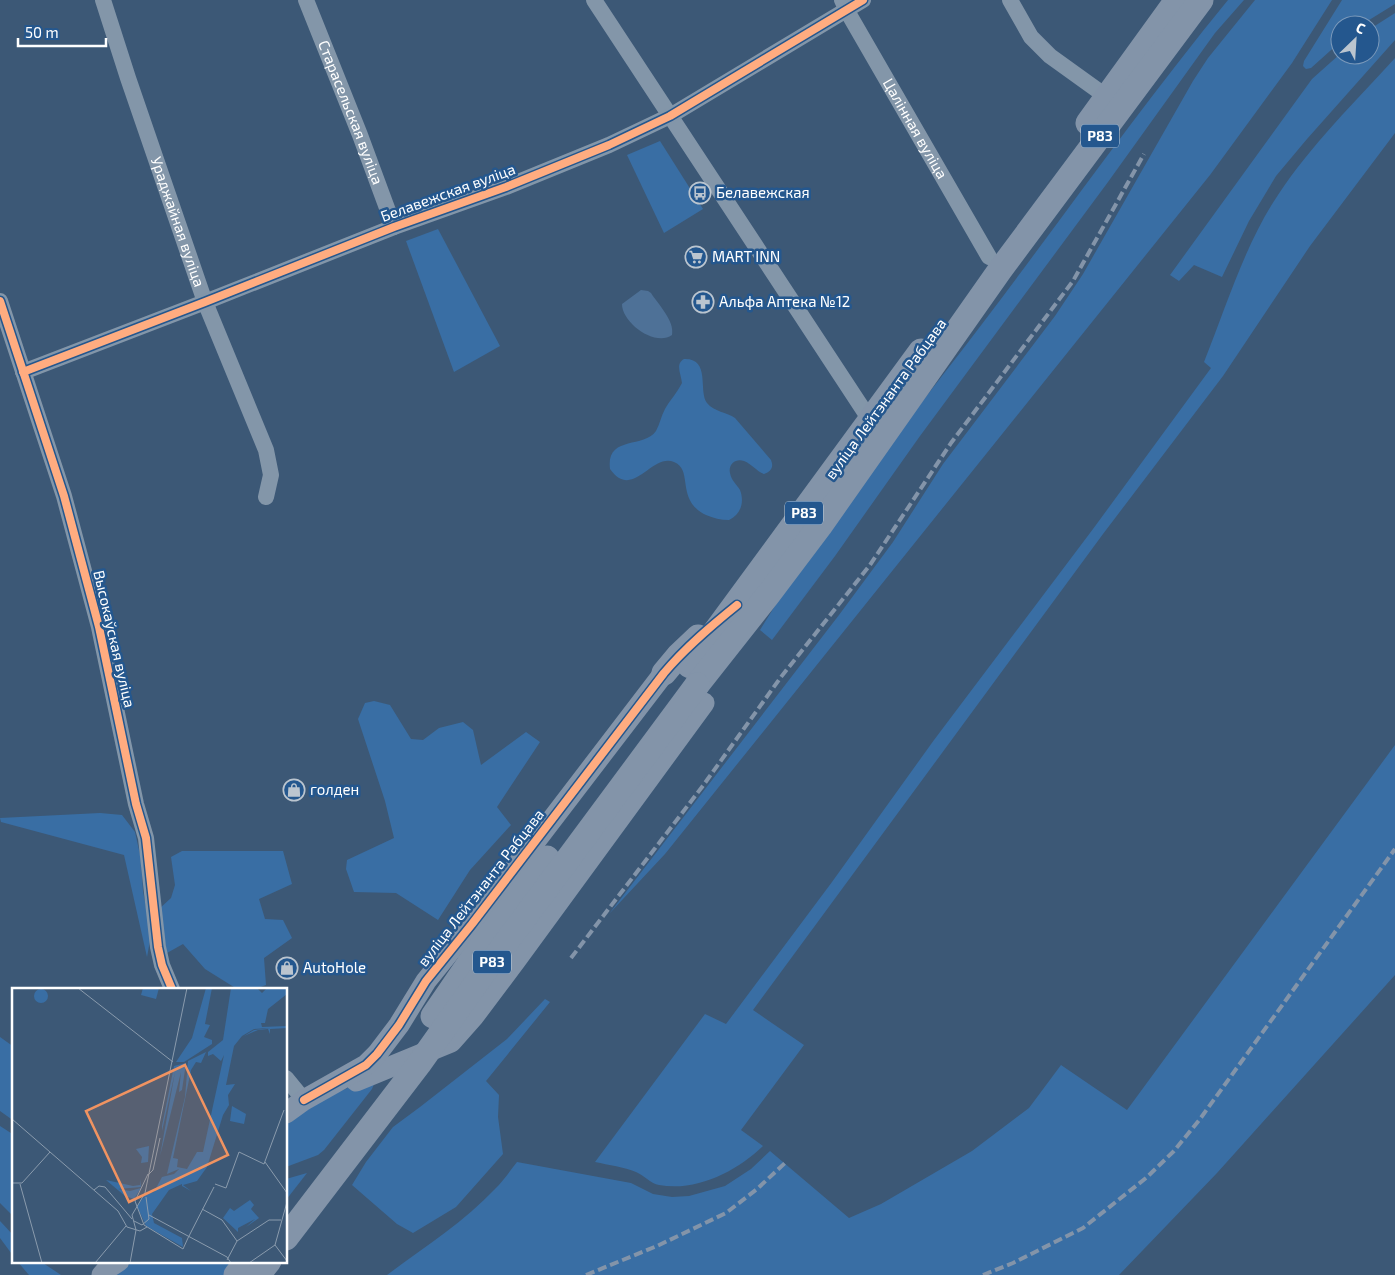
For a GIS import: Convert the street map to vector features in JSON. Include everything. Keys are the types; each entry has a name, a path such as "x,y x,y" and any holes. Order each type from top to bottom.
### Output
{"highway":[{"name":"вуліца Лейтэнанта Рабцава","path":"288,1207 406,1054 474,957 687,684 768,595 820,526 876,429 989,257 1177,0"},
{"name":"вуліца Лейтэнанта Рабцава","path":"288,1235 419,1064 687,684 737,605 1000,270 1201,0"},
{"path":"236,1275 246,1262"},
{"path":"258,1275 267,1262"}],"main road":[{"name":"вуліца Лейтэнанта Рабцава","path":"304,1100 366,1065 399,1025 426,982 472,924 687,684"},
{"name":"вуліца Лейтэнанта Рабцава","path":"304,1100 451,1042 474,1016 516,960 687,684"},
{"path":"472,924 467,935 468,944 472,954 480,962 494,969 506,967 516,960"},
{"path":"426,982 438,972 447,970 459,973 471,982 477,996 474,1016"},
{"path":"288,1112 304,1100"},
{"path":"102,1275 118,1262"}],"street":[{"name":"Ураджайная вуліца","path":"103,0 128,78 206,302 266,450 271,475 266,497"},
{"name":"Старасельская вуліца","path":"306,0 360,135 394,227"},
{"path":"594,0 876,429"},
{"name":"Белавежская вуліца","path":"22,372 206,302 394,227 506,187 586,155 670,116 844,5 863,0"},
{"path":"1010,0 1031,38 1050,56 1107,97"},
{"name":"Цалінная вуліца","path":"844,5 989,257"},
{"name":"Высокаўская вуліца","path":"0,301 64,496 99,628 136,804 146,838 158,947 162,965 172,988"},
{"path":"288,1080 304,1100"}],"shaded area":[{"path":"1228,0 1244,0 1215,33 772,640 760,630 811,551 895,436 982,324 1134,120"},
{"path":"1255,0 1332,0 1292,63 1210,175 665,854 609,914 839,615 893,542 943,464 1055,316 1083,274 1193,81 1208,58"},
{"path":"1342,0 1395,0 1395,4 1377,15 1333,15"},
{"path":"1395,13 1395,40 1380,57 1380,23"},
{"path":"1330,19 1330,51 1311,68 1306,69 1303,66 1304,61"},
{"path":"1395,58 1395,133 1310,246 1223,376 1103,534 753,1010 804,1045 741,1130 763,1146 741,1164 716,1178 688,1185 656,1184 631,1170 595,1162 705,1014 726,1024 832,882 934,740 1093,529 1211,368 1204,362 1237,276 1266,214 1305,159 1334,124"},
{"path":"1330,63 1330,65 1373,65 1276,176 1249,221 1222,277 1194,265 1179,281 1170,275 1312,79"},
{"path":"660,141 703,209 664,233 627,155"},
{"path":"438,229 500,346 454,372 406,241"},
{"path":"641,290 651,293 662,307 669,318 672,335 665,338 657,338 641,331 627,319 622,304"},
{"path":"684,359 692,360 701,369 703,391 707,403 713,408 735,418 772,463 771,469 764,474 741,460 731,464 731,476 740,490 742,504 739,512 729,520 711,517 697,509 691,502 683,472 680,466 674,462 666,461 658,464 634,478 626,480 618,478 610,469 610,458 614,451 619,447 643,440 656,431 665,409 682,383 679,366"},
{"path":"374,701 390,705 411,739 423,740 439,728 463,722 473,730 481,765 526,732 540,742 497,807 511,825 470,870 438,920 396,893 354,892 346,869 347,860 394,838 385,801 358,719 365,703"},
{"path":"1395,745 1395,975 1217,1173 1119,1275 387,1275 470,1213 498,1186 517,1162 631,1183 653,1194 672,1197 689,1196 725,1186 751,1169 770,1151 849,1218 881,1204 972,1151 1029,1108 1061,1065 1127,1110"},
{"path":"100,813 122,815 135,832 141,859 143,891 151,935 147,957 124,855 1,822 0,818"},
{"path":"182,851 283,851 292,884 259,899 265,919 283,920 292,938 264,958 266,985 258,988 235,988 205,969 183,944 167,953 159,909 171,898 175,885 171,857"},
{"path":"545,999 550,1002 486,1081 499,1095 498,1117 503,1154 456,1207 413,1233 397,1224 352,1185 366,1162 393,1127 507,1039"},
{"path":"0,1037 12,1046 12,1120 0,1111"},
{"path":"369,1079 374,1084 324,1150 318,1155 288,1166 288,1121 319,1100"},
{"path":"0,1126 12,1134 12,1215 0,1203"},
{"path":"307,1173 288,1197 288,1178"},
{"path":"0,1221 12,1234 12,1254 0,1238"},
{"path":"18,1262 42,1262 61,1275 29,1275"},
{"path":"133,1262 233,1262 245,1275 114,1275"}],"railway":[{"path":"571,958 702,787 781,677 870,565 951,443 1073,281 1144,154"},
{"path":"983,1275 1013,1263 1083,1228 1146,1178 1174,1151 1200,1119 1395,849"},
{"path":"586,1275 657,1246 726,1213 757,1189 785,1163"}],"cycle path":[{"path":"23,372 394,227 506,187 609,145 670,116 863,0"},
{"path":"0,301 64,496 99,627 136,804 146,838 158,947 162,965 172,988"},
{"path":"304,1100 366,1065 377,1054 399,1025 426,981 472,924 664,673 699,637 737,605"}],"place":[{"name":"Белавежская","path":"700,193"},
{"name":"MART INN","path":"696,257"},
{"name":"Альфа Аптека №12","path":"703,302"},
{"name":"голден","path":"294,790"},
{"name":"AutoHole","path":"287,968"}]}
